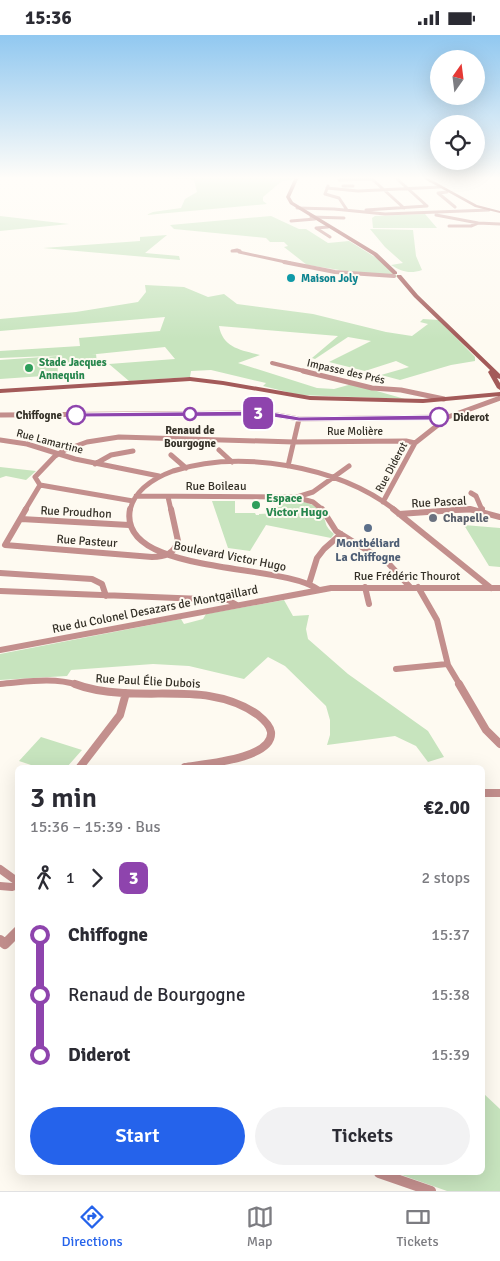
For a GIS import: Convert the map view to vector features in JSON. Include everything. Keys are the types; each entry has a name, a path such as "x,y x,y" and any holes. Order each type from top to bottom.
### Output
{"street":[{"path":"319,231 330,237"},
{"path":"0,391 190,379 310,398 445,400 496,395 499,386 497,375 374,254 335,231"},
{"path":"239,252 268,259 370,276 395,275"},
{"name":"Impasse des Prés","path":"272,363 372,388 401,390 445,400"},
{"name":"Rue Diderot","path":"383,502 415,443 448,417 496,395"},
{"path":"2,416 266,413 299,419 448,417"},
{"path":"288,466 299,419"},
{"name":"Rue Molière","path":"58,453 86,442 119,437 294,442 406,441 415,443"},
{"name":"Rue Lamartine","path":"0,439 26,444 95,463 159,476"},
{"path":"219,450 232,461"},
{"name":"Rue Lamartine","path":"95,463 111,455 133,451"},
{"path":"58,453 35,477 40,485 134,499"},
{"path":"170,455 186,468"},
{"path":"129,525 129,514 134,499 145,486 159,476 186,468 232,461 262,462 288,466 331,479 383,502 491,588"},
{"name":"Rue Boileau","path":"134,499 168,497 296,497 313,492 349,466"},
{"path":"21,519 40,485"},
{"path":"313,492 314,503 327,515 332,527 341,535 389,564 410,587"},
{"name":"Rue Pascal","path":"471,493 476,496 482,509 481,511"},
{"path":"167,555 171,553 178,541 168,497"},
{"name":"Rue Boileau","path":"296,497 314,503"},
{"name":"Rue Pascal","path":"399,514 462,509 481,511 500,517"},
{"name":"Rue Proudhon","path":"21,519 129,525"},
{"name":"Rue Pasteur","path":"21,519 5,545 152,557 167,555"},
{"name":"Boulevard Victor Hugo","path":"129,525 136,537 146,545 167,555 269,573 309,584 316,590"},
{"path":"309,584 312,581 314,564 320,554 329,543 341,535"},
{"path":"0,573 92,579 102,584 106,596"},
{"path":"365,587 369,604"},
{"name":"Rue Frédéric Thourot","path":"316,590 365,587 500,588"},
{"path":"418,587 437,620 447,663 486,730 500,744"},
{"name":"Rue du Colonel Desazars de Montgaillard","path":"0,649 316,590"},
{"path":"0,591 228,600 237,605"},
{"path":"396,669 447,663"},
{"name":"Rue Paul Élie Dubois","path":"0,684 63,681 89,689 126,693 175,692 211,696 239,704 264,719 270,727 271,741 265,748 255,754 196,765"},
{"path":"82,765 120,715 126,693"},
{"path":"485,793 500,793"},
{"path":"0,869 15,881"},
{"path":"0,886 12,887 15,885"},
{"path":"2,942 15,933"},
{"path":"385,1175 431,1191"}],"green space":[{"path":"194,231 309,231 328,243 349,241 388,265 398,277 385,277 307,265 284,247 288,246 284,242 270,242 266,238"},
{"path":"372,231 413,231 416,256 422,270 406,272 391,265 403,263 385,247"},
{"path":"167,235 145,253 179,256 180,260 43,248 140,241 140,237"},
{"path":"145,285 184,287 208,297 224,294 237,304 313,314 386,332 412,336 428,324 420,322 423,319 439,320 475,357 475,361 451,365 400,380 381,375 409,367 396,361 365,371 329,362 371,341 348,337 315,359 312,358 338,336 219,326 224,339 229,344 260,355 238,363 317,388 334,389 352,384 405,399 299,395 263,386 266,383 211,370 191,371 190,377 129,381 109,364 175,359 165,347 97,354 0,358 0,351 80,346 79,338 160,331 165,317 0,331 0,319 76,312 138,302 146,292"},
{"path":"96,353 97,365 63,367 62,355"},
{"name":"Stade Jacques Annequin","path":"57,356 58,375 0,379 0,360"},
{"path":"0,467 36,471 26,480 6,476 0,478"},
{"path":"297,500 316,507 322,513 327,526 334,534 331,538 266,525 250,551 228,548 212,501 235,501 235,513 255,513 259,515 278,513 277,501"},
{"path":"464,525 500,528 500,567 489,566"},
{"path":"284,600 293,616 309,615 306,629 308,639 348,674 428,731 444,757 428,762 416,746 395,736 327,745 330,735 330,720 326,706 285,666 268,657 244,679 189,666 153,664 71,670 67,676 0,680 0,654 181,619 184,624 203,619 206,614"},
{"path":"41,737 82,750 69,765 31,765 19,761"},
{"path":"485,1095 500,1109 500,1191 447,1191 402,1175 485,1175"}],"bus line":[{"name":"3","path":"76,415 266,413 299,419 439,417"}],"place":[{"name":"Maison Joly","path":"291,278"},
{"name":"Stade Jacques Annequin","path":"29,368"},
{"name":"Renaud de Bourgogne","path":"190,414"},
{"name":"Chiffogne","path":"76,415"},
{"name":"Diderot","path":"439,417"},
{"name":"Espace Victor Hugo","path":"256,505"},
{"name":"Chapelle","path":"433,518"},
{"name":"Montbéliard La Chiffogne","path":"368,528"}]}
